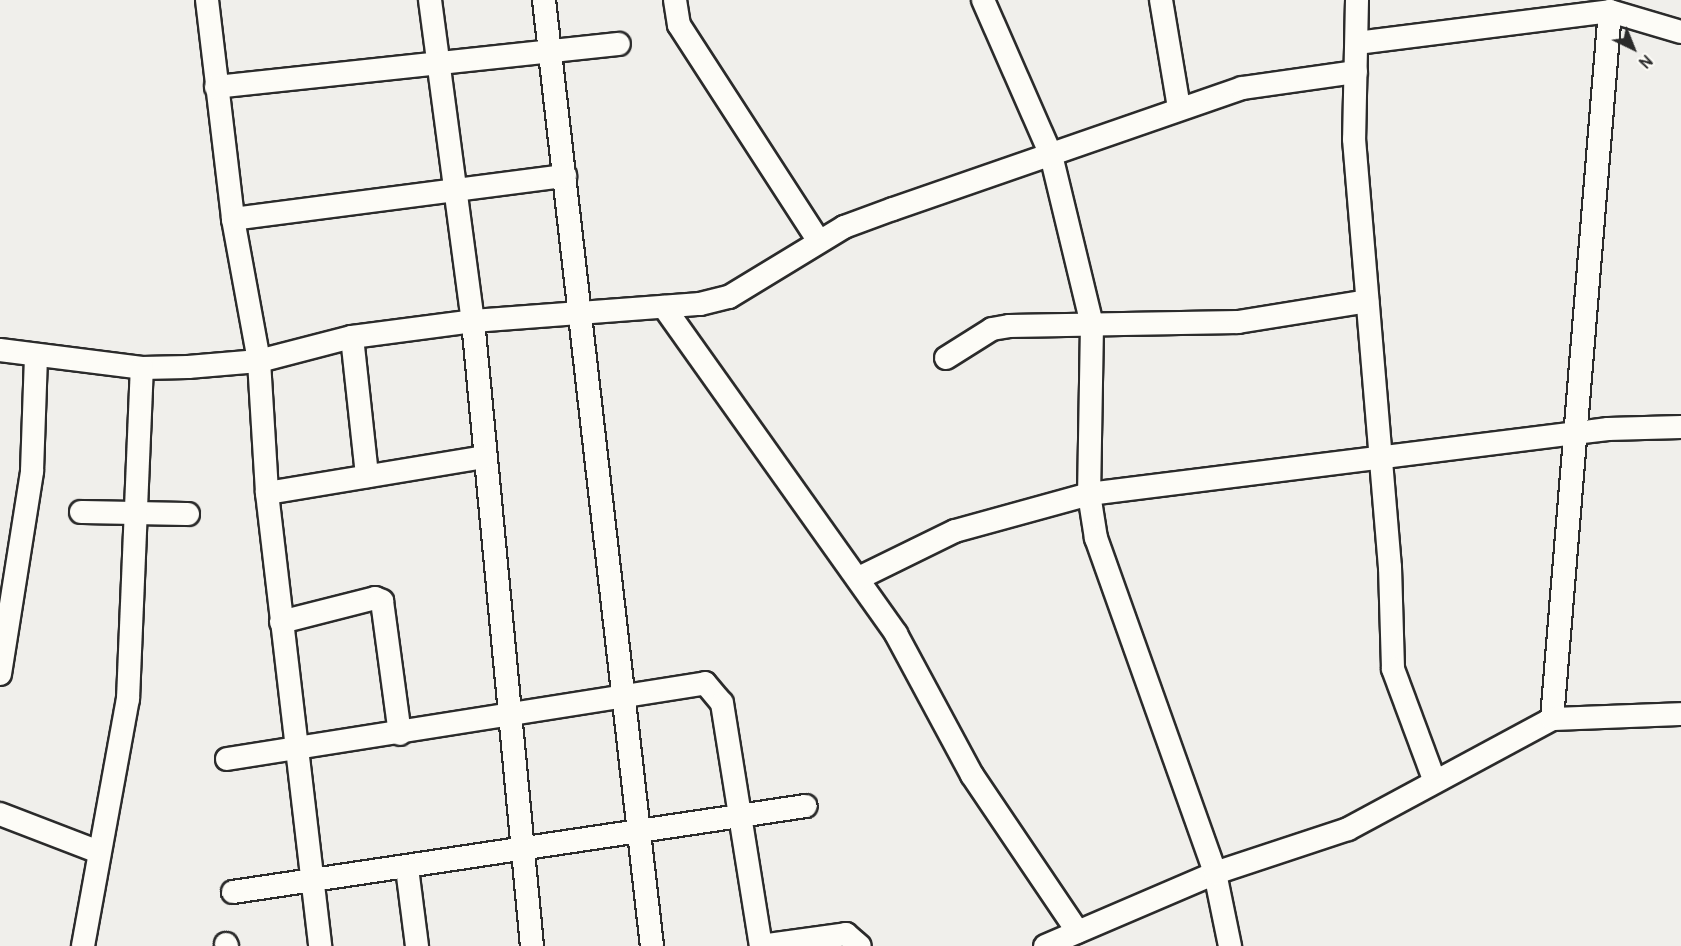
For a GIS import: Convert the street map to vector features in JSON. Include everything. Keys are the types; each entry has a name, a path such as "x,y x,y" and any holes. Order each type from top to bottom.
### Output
{"street":[{"path":"207,0 233,219 259,361 267,493 281,622 299,751 320,946"},
{"path":"430,0 473,321 484,457 532,946"},
{"path":"544,0 652,946"},
{"path":"675,0 679,25 819,241"},
{"path":"982,0 1051,155 1092,324 1089,494 1096,538 1215,873 1230,946"},
{"path":"1161,0 1179,108"},
{"path":"1358,0 1354,139 1380,457 1393,669 1434,779"},
{"path":"1357,43 1610,11 1681,32"},
{"path":"1552,719 1610,11"},
{"path":"216,87 619,44"},
{"path":"0,350 36,357 142,368 259,361 352,337 473,321 581,310 664,307 729,297 819,241 893,208 1242,88 1356,72"},
{"path":"233,219 454,188 565,176"},
{"path":"946,358 992,329 1092,324 1238,322 1367,301"},
{"path":"664,307 859,578 945,719 972,775 1078,932"},
{"path":"352,337 368,476"},
{"path":"0,674 32,471 36,357"},
{"path":"83,946 128,699 142,368"},
{"path":"859,578 955,531 1089,494 1575,433 1681,427"},
{"path":"267,493 484,457"},
{"path":"81,512 188,514"},
{"path":"281,622 375,598 382,601 400,734"},
{"path":"226,759 299,751 705,683 718,693 742,817 761,946 846,934 860,946"},
{"path":"1045,946 1215,873 1348,829 1434,779 1552,719 1681,714"},
{"path":"234,892 639,834 806,806"},
{"path":"0,814 99,852"},
{"path":"407,868 417,946"}]}
